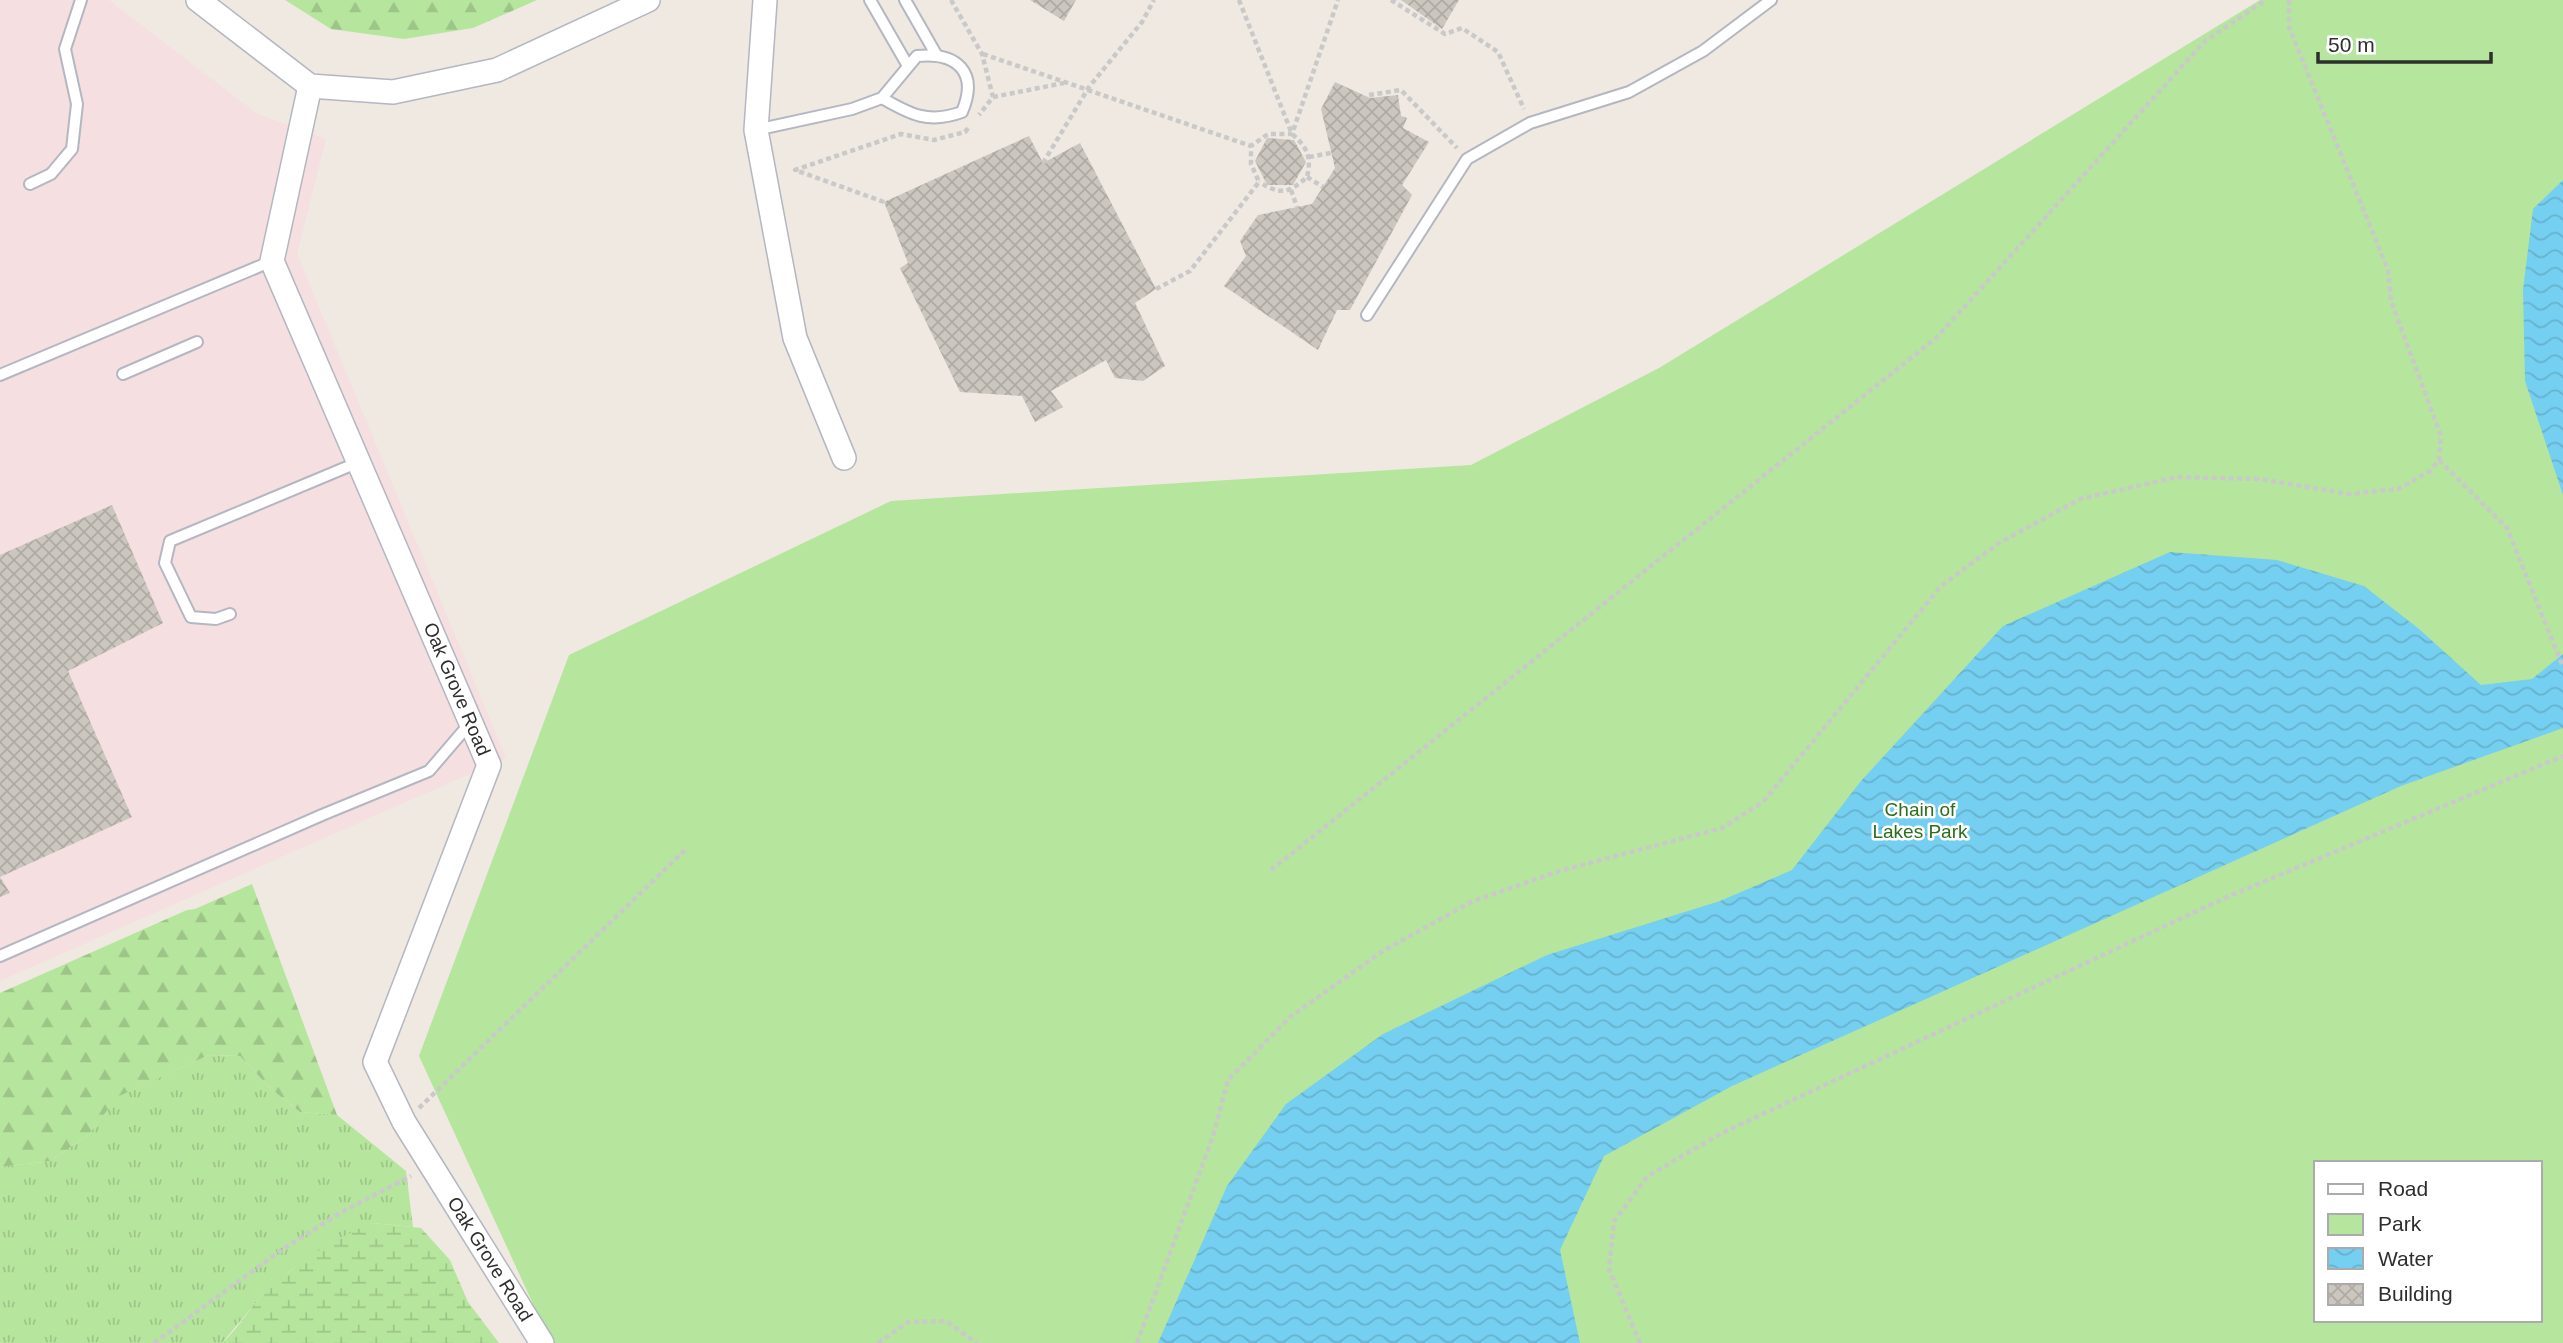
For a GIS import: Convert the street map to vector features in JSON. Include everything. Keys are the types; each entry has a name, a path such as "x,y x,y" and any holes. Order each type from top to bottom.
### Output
{"street":[{"path":"198,0 310,86 393,92 497,70 648,0"},
{"path":"765,0 756,130 795,338 844,458"},
{"path":"272,261 310,86"},
{"name":"Oak Grove Road","path":"272,261 489,765 375,1062 404,1122 542,1343"}],"lane":[{"path":"30,184 51,174 72,149 76,104 65,49 81,0"},
{"path":"870,0 908,66"},
{"path":"905,0 937,56"},
{"path":"1367,315 1467,159 1530,123 1629,92 1703,51 1771,0"},
{"path":"756,130 852,109 882,98 917,56 937,56 958,62 967,75 969,97 962,112 948,117 927,119 904,111 882,98"},
{"path":"0,375 272,261"},
{"path":"123,374 197,342"},
{"path":"230,614 216,619 191,617 166,563 170,541 359,462"},
{"path":"0,956 322,814 429,771 471,722"}],"path":[{"path":"1043,163 1087,90 1142,22 1154,0"},
{"path":"1239,0 1292,134 1304,144 1309,157 1307,177 1292,190 1274,191 1259,182 1251,164 1251,146"},
{"path":"1292,134 1338,0"},
{"path":"1391,0 1445,34 1462,28 1498,52 1530,123"},
{"path":"1271,870 1936,338 2205,41 2266,0"},
{"path":"1137,1343 1213,1136 1228,1080 1290,1017 1383,951 1471,902 1559,870 1722,828 1763,802 1941,586 1999,542 2080,499 2177,477 2260,478 2349,494 2374,492 2399,489 2430,471 2439,460 2441,436 2391,301 2388,270 2289,27 2288,0"},
{"path":"982,54 1251,146"},
{"path":"993,97 1067,83"},
{"path":"1369,95 1401,90 1467,159"},
{"path":"1251,146 1268,135 1292,134"},
{"path":"1309,157 1331,153"},
{"path":"1307,177 1323,187"},
{"path":"1156,289 1189,271 1259,182"},
{"path":"1292,190 1297,207"},
{"path":"2439,460 2507,528 2563,667"},
{"path":"1640,1343 1609,1269 1614,1221 1648,1176 1720,1134 2214,903 2563,756"},
{"path":"404,1122 685,850"},
{"path":"154,1343 283,1249 340,1213 412,1175 420,1186"},
{"path":"878,1343 908,1322 947,1321 977,1343"}],"shaded area":[{"path":"0,0 109,0 256,113 326,139 297,254 506,758 0,981"}],"green space":[{"path":"285,0 537,0 473,28 404,39 331,29"},
{"name":"Chain of Lakes Park","path":"2260,0 2563,0 2563,1343 551,1343 419,1056 569,655 891,501 1471,465 1659,368"},
{"path":"252,884 337,1115 300,1112 270,1088 240,1056 209,1055 117,1097 90,1133 51,1161 0,1167 0,993"},
{"path":"209,1055 240,1056 270,1088 300,1112 337,1115 406,1171 413,1227 372,1223 291,1270 259,1299 222,1343 0,1343 0,1167 51,1161 90,1133 116,1097"},
{"path":"372,1223 421,1228 450,1260 468,1302 499,1343 222,1343 260,1298 285,1275 326,1246"}],"water":[{"path":"2563,180 2563,495 2525,381 2523,290 2533,209"},
{"path":"2170,552 2277,560 2364,586 2419,629 2481,685 2532,679 2563,654 2563,728 2401,786 1732,1086 1604,1156 1560,1250 1580,1343 1158,1343 1227,1186 1286,1104 1383,1034 1547,955 1720,901 1792,870 1861,781 2003,626"}],"building":[{"path":"1030,0 1076,0 1064,21"},
{"path":"1401,0 1459,0 1442,29"},
{"path":"1335,82 1370,98 1398,95 1401,116 1407,118 1403,128 1429,142 1402,185 1412,195 1350,310 1337,310 1318,350 1224,286 1246,256 1240,241 1258,215 1312,204 1335,168 1321,109"},
{"path":"1029,136 1043,163 1080,143 1156,289 1135,303 1165,366 1143,381 1115,378 1106,360 1051,391 1063,407 1035,422 1022,396 960,392 900,268 908,263 884,202"},
{"path":"1267,138 1294,140 1306,162 1293,185 1267,185 1255,161"},
{"path":"112,505 163,623 68,671 132,817 0,877 0,555"},
{"path":"0,877 10,893 0,897"}]}
